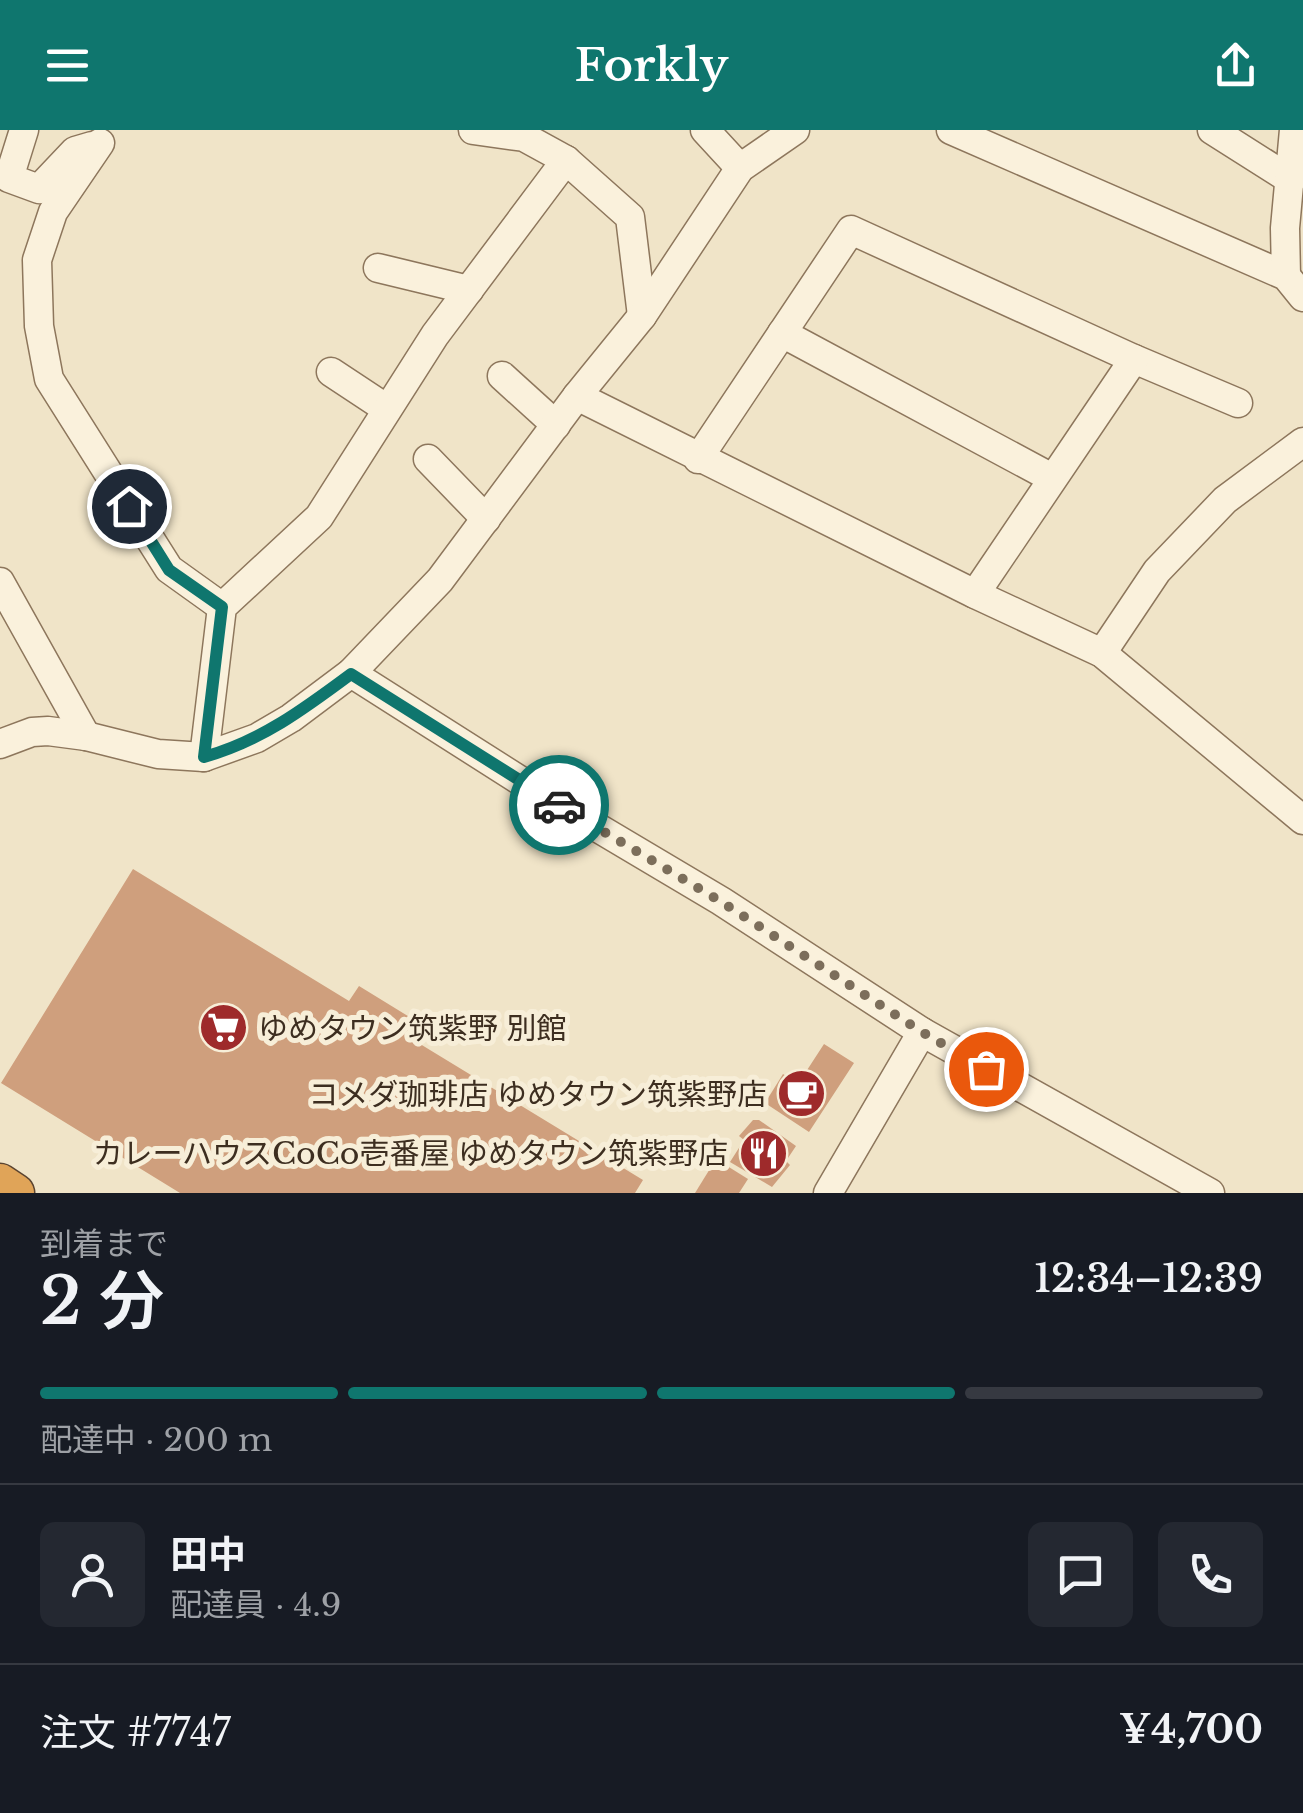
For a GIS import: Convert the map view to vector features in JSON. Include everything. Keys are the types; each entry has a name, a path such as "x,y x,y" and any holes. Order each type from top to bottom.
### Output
{"highway":[{"path":"0,1183 15,1193"}],"street":[{"path":"24,130 9,178 39,189 75,151 105,137"},
{"path":"473,130 532,135 630,217 642,316"},
{"path":"705,130 740,168"},
{"path":"0,744 32,732 86,736 158,754 204,757 258,738 351,674 440,580 577,396 642,316 740,168 796,130"},
{"path":"951,130 1294,286"},
{"path":"1212,130 1291,180"},
{"path":"1294,130 1284,228 1294,286"},
{"path":"105,137 54,212 37,260 39,326 50,379 169,570 222,607"},
{"path":"204,757 222,607 319,517 434,335 566,160"},
{"path":"698,459 851,230 1238,403"},
{"path":"378,268 469,290"},
{"path":"782,333 1052,478"},
{"path":"975,594 1134,359"},
{"path":"331,372 388,409"},
{"path":"502,376 556,426"},
{"path":"577,396 698,459 1102,652 1303,820"},
{"path":"1102,652 1157,572 1225,500 1303,442"},
{"path":"428,459 486,518"},
{"path":"0,582 86,736"},
{"path":"351,674 720,901 922,1032 1210,1193"},
{"path":"828,1193 922,1032"}],"building":[{"name":"ゆめタウン筑紫野 別館","path":"133,869 349,1001 359,986 416,1021 407,1036 643,1180 635,1193 180,1193 1,1083"},
{"name":"コメダ珈琲店 ゆめタウン筑紫野店","path":"824,1044 854,1063 809,1132 765,1103 783,1074 798,1084"},
{"name":"カレーハウスCoCo壱番屋 ゆめタウン筑紫野店","path":"753,1120 759,1120 796,1146 786,1161 790,1165 772,1187 730,1162 744,1140 739,1136"},
{"path":"716,1159 748,1179 739,1193 695,1193"}],"way so far":[{"path":"559,805 720,901 986,1069"}],"place":[{"name":"ゆめタウン筑紫野 別館","path":"223,1028"},
{"name":"コメダ珈琲店 ゆめタウン筑紫野店","path":"802,1094"},
{"name":"カレーハウスCoCo壱番屋 ゆめタウン筑紫野店","path":"763,1153"}],"route":[{"path":"129,506 169,570 222,607 204,757 258,738 351,674 559,805"}]}
